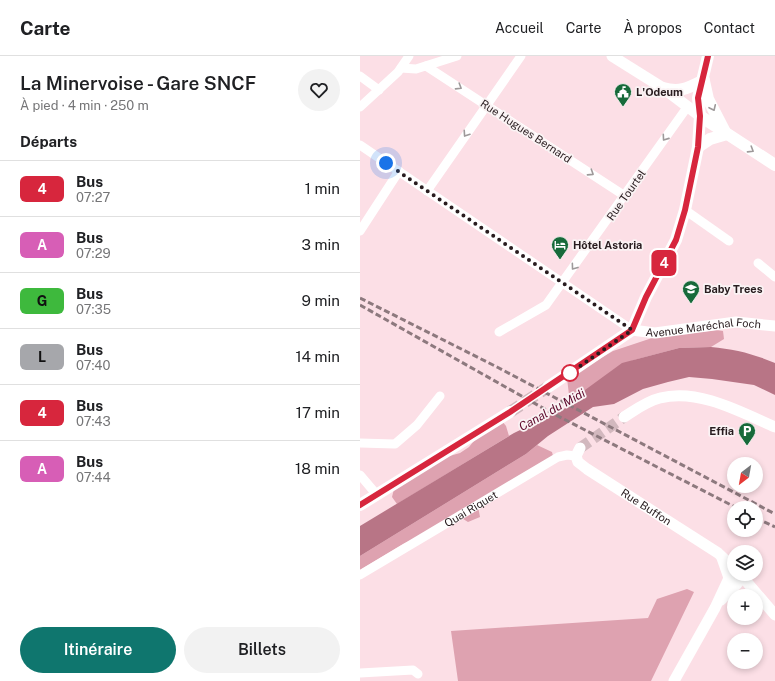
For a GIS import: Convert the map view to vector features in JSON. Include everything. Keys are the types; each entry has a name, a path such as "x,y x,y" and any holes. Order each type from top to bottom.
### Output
{"main road":[{"path":"548,387 632,330 646,297 676,240 685,210 698,147 700,116 698,98 704,80 708,56"},
{"path":"663,88 675,92 689,88 704,80"},
{"path":"704,80 708,99 727,134"},
{"path":"700,116 775,165"},
{"path":"698,147 710,139 727,134"},
{"path":"360,505 510,412"}],"street":[{"path":"360,107 401,68 409,56"},
{"path":"401,68 416,69 457,56"},
{"path":"427,191 521,56"},
{"path":"612,56 663,88 700,116"},
{"name":"Rue Hugues Bernard","path":"426,66 625,196"},
{"path":"360,76 379,90"},
{"name":"Rue Tourtel","path":"499,332 546,305 688,106"},
{"path":"360,145 632,330"},
{"path":"360,231 399,172"},
{"path":"685,210 729,241"},
{"path":"758,263 775,277"},
{"name":"Avenue Maréchal Foch","path":"632,330 655,333 736,322 775,326"},
{"path":"360,443 395,444 417,425 440,396"},
{"path":"624,417 640,406 659,398 686,396 700,398 724,406 775,427"},
{"name":"Rue Buffon","path":"578,452 578,462 587,470 720,554 727,561"},
{"name":"Quai Riquet","path":"360,575 558,457 578,452"},
{"path":"360,475 377,495"},
{"path":"676,680 717,604 729,578 726,565 720,554"},
{"path":"717,604 736,585 738,581"},
{"path":"746,581 775,615"},
{"path":"360,673 413,670 418,674"}],"shaded area":[{"path":"716,330 723,331 724,339 711,347 679,348 634,360 616,368 583,393 582,396 569,395 567,378 613,351 652,338"},
{"path":"711,347 744,352 775,363 775,395 754,385 689,377 643,389 614,404 593,407 548,436 526,454 360,556 360,526 514,433 580,401 585,390 622,363 679,348"},
{"path":"502,421 506,426 509,436 397,504 392,497 394,489 446,457 460,453 469,447 478,436"},
{"path":"537,445 552,452 553,456 477,501 480,517 468,522 460,517 403,544 360,570 360,556 526,454"},
{"path":"687,589 694,592 651,681 458,681 451,631 648,618 657,599"}],"tunnel":[{"path":"510,412 548,387"},
{"path":"580,448 624,417"}],"railway":[{"path":"360,298 497,367 775,514"},
{"path":"360,305 550,412 727,503"},
{"path":"763,521 775,527"}],"bus line":[{"name":"4","path":"360,505 510,412 632,330 646,297 676,240 685,210 698,147 700,116 698,98 704,80 708,56"}],"place":[{"name":"L'Odeum","path":"623,107"},
{"name":"Hôtel Astoria","path":"560,260"},
{"name":"Baby Trees","path":"691,304"},
{"name":"Effia","path":"747,446"}],"route":[{"path":"386,163 632,330 570,373"}],"water label":[{"name":"Canal du Midi","path":"552,410"}]}
